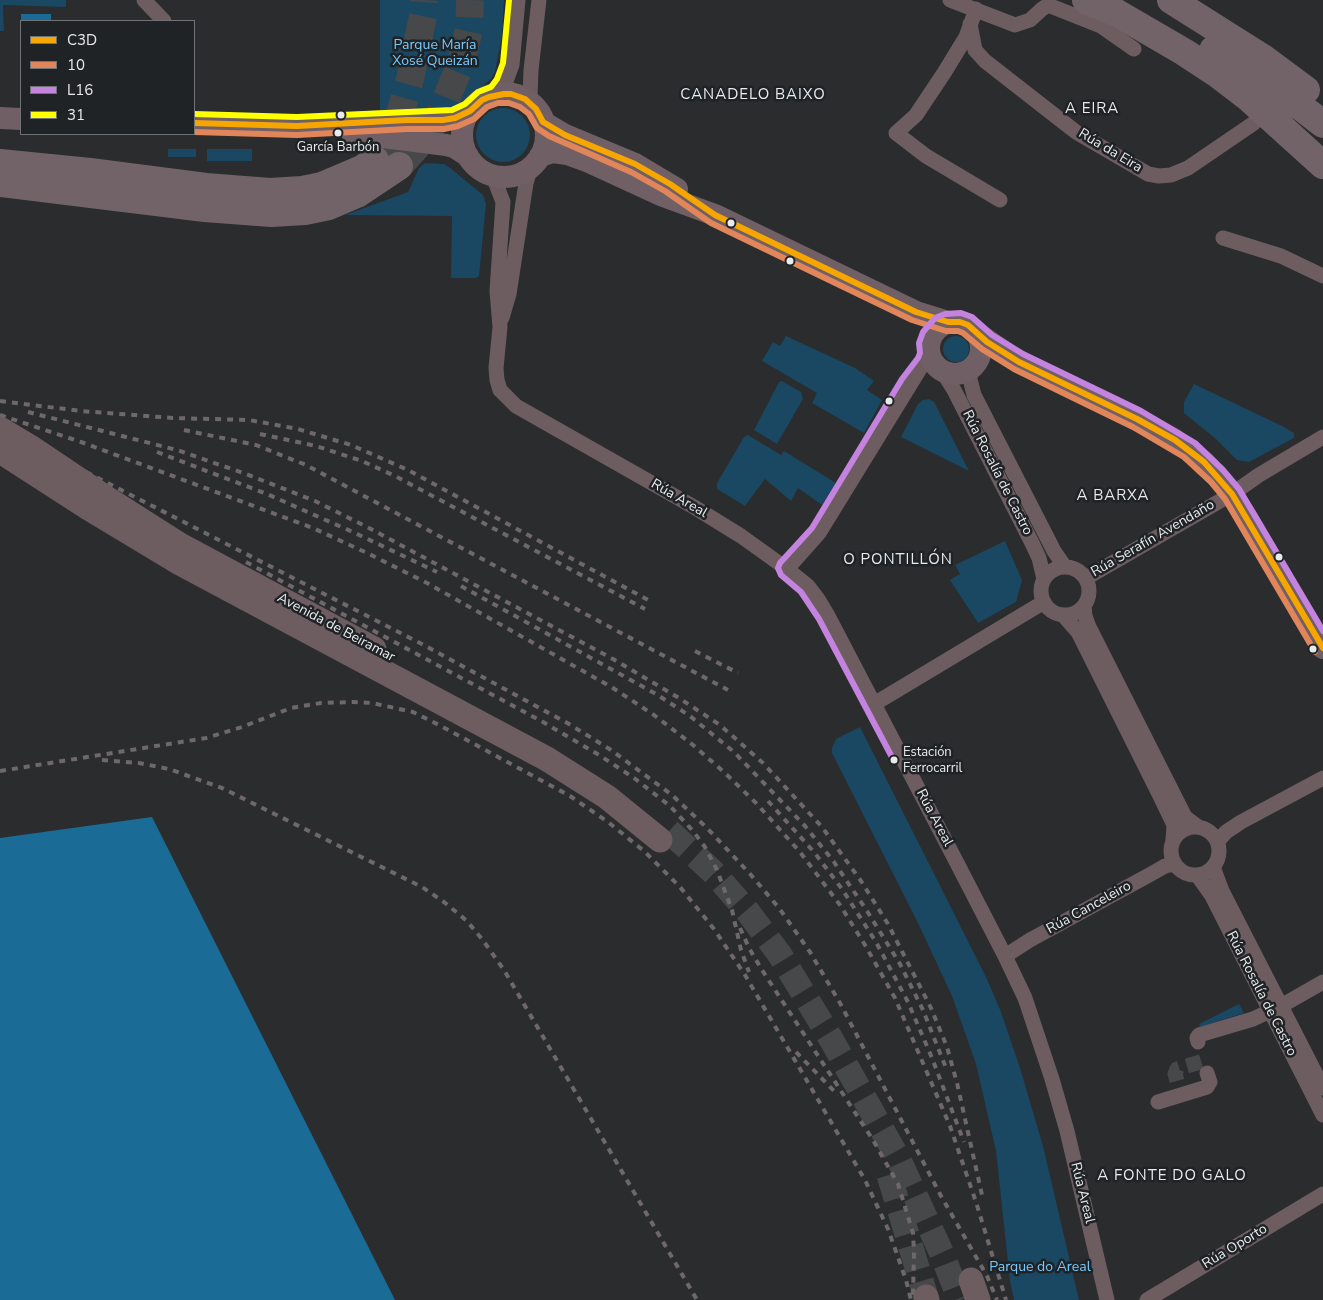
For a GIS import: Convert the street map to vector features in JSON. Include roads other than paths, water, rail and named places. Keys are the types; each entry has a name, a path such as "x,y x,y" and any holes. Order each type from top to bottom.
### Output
{"highway":[{"path":"1086,0 1117,13 1184,52 1250,99 1323,165"},
{"path":"1128,0 1213,50 1323,124"},
{"path":"1171,0 1262,58 1323,103"},
{"path":"1213,50 1323,138"},
{"path":"1184,52 1214,64 1245,83 1323,148"},
{"path":"0,163 270,192 329,206 357,194 387,163"},
{"path":"0,184 205,208 271,213 304,201"}],"main road":[{"path":"195,123 297,126 443,120 455,118 470,111 482,100 496,94 511,94 525,100 537,113 565,135 635,164 670,184 715,215"},
{"path":"470,111 464,122 462,133 463,145 468,156 478,168 493,176 513,176 523,173 536,162 553,152 567,154 663,196 715,215 916,312 926,323 950,374 958,374 985,359 994,358 1019,362"},
{"path":"536,162 545,145 546,134 537,113"},
{"path":"0,118 20,119"},
{"path":"297,126 446,145 454,147 468,156"},
{"path":"938,346 960,322 968,324 977,333 1019,362 1175,440 1204,462 1232,494 1323,648"},
{"path":"974,366 981,348 981,341 977,333"},
{"name":"Avenida de Beiramar","path":"0,429 180,545 370,656"},
{"name":"Avenida de Beiramar","path":"0,451 87,507 180,563 542,740 613,784 664,836"}],"street":[{"path":"144,0 163,20"},
{"path":"496,94 505,84 512,65 518,0"},
{"path":"537,113 530,97 539,0"},
{"path":"950,0 1015,25 1030,20 1042,8 1048,5 1101,26 1134,49"},
{"path":"976,9 966,37 916,115 896,133 926,156 1000,200"},
{"name":"Rúa da Eira","path":"970,24 975,50 985,61 1076,132 1148,174 1159,176 1171,175 1188,168 1254,124"},
{"name":"Rúa Areal","path":"500,327 509,294 526,183 536,162"},
{"name":"Rúa Areal","path":"493,176 503,202 497,291 500,327 496,380 500,390 508,400 741,536 788,569 808,586 818,599 1005,956 1025,998 1067,1131 1107,1300"},
{"path":"1223,238 1281,256 1323,276"},
{"path":"788,569 819,532 938,346"},
{"name":"Rúa Rosalía de Castro","path":"938,346 948,379 1032,543 1039,558 1044,579"},
{"name":"Rúa Rosalía de Castro","path":"974,366 970,380 974,395 1054,552 1065,567"},
{"name":"Rúa Serafín Avendaño","path":"1086,578 1232,494 1259,475 1323,437"},
{"path":"1065,567 1078,571 1086,578 1089,591 1088,599 1084,606 1078,611 1063,615 1056,613 1044,602 1042,587 1044,579 1049,573 1065,567"},
{"path":"874,704 1044,602"},
{"path":"1084,606 1085,616 1090,627 1185,817 1197,826"},
{"path":"1063,615 1078,632 1174,825 1170,848 1171,857 1175,864 1184,873 1197,875 1206,873 1213,867 1219,855 1218,841 1206,828 1197,826 1187,827 1178,832 1172,840"},
{"path":"1218,841 1226,832 1241,822 1323,778"},
{"name":"Rúa Canceleiro","path":"1005,956 1164,866 1175,864"},
{"name":"Rúa Rosalía de Castro","path":"1213,867 1222,891 1323,1114"},
{"name":"Rúa Rosalía de Castro","path":"1197,875 1212,896 1323,1088"},
{"path":"1198,1042 1196,1038 1199,1035 1253,1019 1323,982"},
{"path":"1158,1102 1179,1088 1210,1085 1207,1073"},
{"name":"Rúa Oporto","path":"1147,1300 1323,1194"}],"tunnel":[{"path":"375,160 389,143 396,128 410,79 423,16 424,0"},
{"path":"399,166 421,142 440,114 461,63 469,29 470,0"},
{"path":"669,831 714,873 748,912 780,955 831,1039 899,1160 942,1254 960,1300"},
{"path":"1177,1081 1175,1074 1177,1069 1204,1061"},
{"path":"889,1175 926,1297"}],"railway":[{"path":"0,401 81,411 173,418 249,420 298,429 351,445 408,470 650,601"},
{"path":"28,412 177,450 315,501 613,659 720,725 763,763 822,827 861,881 888,924 931,1008 947,1047 982,1195"},
{"path":"0,415 81,442 313,528 367,553 427,583 613,688 654,715 725,773 756,803 800,852 840,905 895,998 950,1126 1006,1300"},
{"path":"0,430 420,643 569,724 611,750 672,795 707,828 751,875 779,908 810,952 840,1003 941,1196 987,1276 997,1300"},
{"path":"184,430 256,445 306,465 728,690"},
{"path":"260,434 316,446 362,461 395,476 645,609"},
{"path":"157,452 267,494 437,572"},
{"path":"246,562 543,722 634,778 670,806 705,847 717,870 732,910 741,950 749,972"},
{"path":"461,586 656,694 690,716 734,752 805,826 834,862 867,911 900,964 923,1010 946,1068"},
{"path":"695,651 738,673"},
{"path":"0,771 206,738 242,727 291,708 321,703 354,702 372,703 413,712 570,796 608,822 644,851 680,887 714,929 745,975 865,1180 888,1229 911,1300"},
{"path":"102,760 139,763 169,769 222,788 422,887 467,921 504,970 697,1300"},
{"path":"768,801 814,852 842,889 876,942 908,1002 964,1142"},
{"path":"740,928 762,970 873,1140 898,1184 913,1233 913,1295"},
{"path":"796,1052 838,1095"}],"place":[{"name":"García Barbón","path":"338,133"},
{"name":"Estación Ferrocarril","path":"894,760"}],"district":[{"name":"CANADELO BAIXO","path":"753,95"},
{"name":"A EIRA","path":"1092,109"},
{"name":"A BARXA","path":"1113,496"},
{"name":"O PONTILLÓN","path":"898,560"},
{"name":"A FONTE DO GALO","path":"1172,1176"}],"park label":[{"name":"Parque María Xosé Queizán","path":"435,54"},
{"name":"Parque do Areal","path":"1040,1268"}]}
